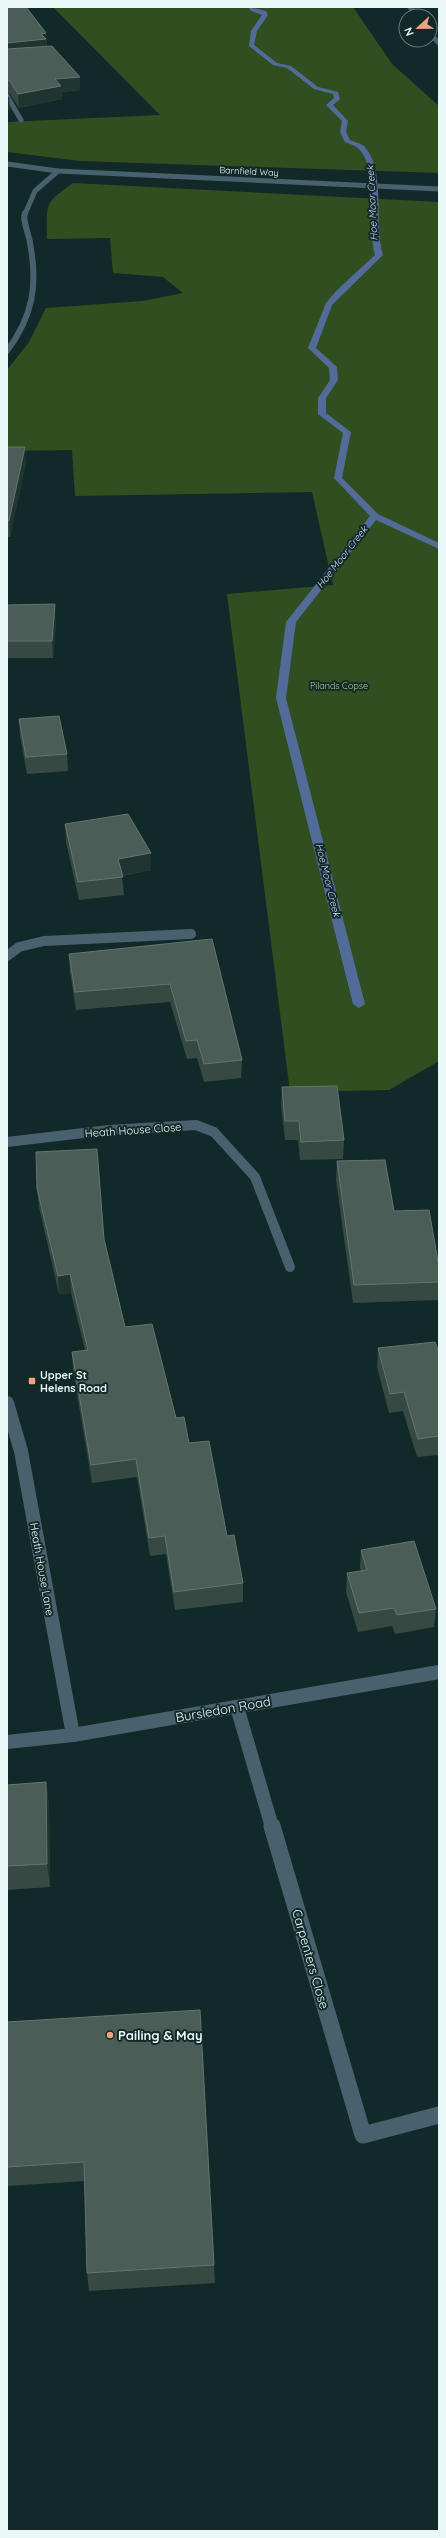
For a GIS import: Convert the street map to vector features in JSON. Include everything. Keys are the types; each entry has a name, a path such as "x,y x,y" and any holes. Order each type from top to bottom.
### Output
{"street":[{"path":"7,96 22,120"},
{"path":"7,164 58,171"},
{"path":"7,351 17,339 35,291 30,238 24,215 35,191 58,171"},
{"name":"Barnfield Way","path":"58,171 439,189"},
{"path":"7,956 12,950 25,945 44,941 191,934"},
{"name":"Heath House Close","path":"7,1142 109,1130 196,1125 214,1132 255,1177 290,1267"},
{"name":"Heath House Lane","path":"7,1403 21,1451 72,1735"},
{"name":"Bursledon Road","path":"7,1742 72,1735 439,1672"},
{"name":"Carpenters Close","path":"237,1707 363,2136 439,2115"}],"green space":[{"path":"53,7 353,7 392,64 439,106 439,173 80,161 7,152 7,122 160,115"},
{"name":"Pilands Copse","path":"73,183 439,202 439,1061 389,1090 290,1092 227,594 333,585 312,492 75,496 72,450 7,451 7,370 29,342 46,308 143,301 183,293 163,277 113,273 110,238 47,239 47,211 49,206 56,196"}],"building":[{"path":"7,7 26,7 46,33 41,34 46,39 7,43"},
{"path":"52,46 80,77 55,79 61,86 18,94 10,81 7,79 7,49"},
{"path":"7,447 25,447 9,521 7,521"},
{"path":"55,604 52,641 7,641 7,605"},
{"path":"59,716 67,754 26,757 19,719"},
{"path":"128,814 151,853 118,859 123,877 78,882 65,824"},
{"path":"212,939 242,1060 204,1064 197,1040 186,1041 170,984 75,992 69,954"},
{"path":"337,1086 344,1140 301,1142 299,1121 285,1121 282,1087"},
{"path":"97,1149 104,1239 125,1327 152,1324 176,1418 184,1417 189,1443 209,1441 227,1536 234,1535 243,1583 174,1592 165,1536 149,1538 136,1459 91,1465 72,1352 88,1350 70,1274 58,1276 37,1188 36,1152"},
{"path":"385,1160 394,1211 429,1210 439,1267 439,1282 354,1285 337,1161"},
{"path":"435,1342 439,1352 439,1436 418,1439 404,1392 390,1394 378,1348"},
{"path":"414,1541 436,1609 397,1615 394,1608 359,1613 347,1573 367,1570 361,1550"},
{"path":"46,1782 47,1864 7,1866 7,1785"},
{"path":"200,2010 214,2265 87,2273 84,2162 7,2167 7,2022"}],"waterway":[{"name":"Hoe Moor Creek","path":"251,7 253,10 264,12 265,15 254,31 251,45 275,64 289,67 316,88 336,93 337,99 329,105 345,121 343,132 347,141 361,147 368,156 372,169 375,243 379,255 334,298 321,320 312,348 333,367 334,380 322,398 322,414 347,432 338,478 375,516"},
{"name":"Hoe Moor Creek","path":"359,1004 281,698 291,622 375,516"},
{"path":"375,516 439,546"}],"place":[{"name":"Upper St Helens Road","path":"32,1381"},
{"name":"Pailing & May","path":"110,2035"}]}
